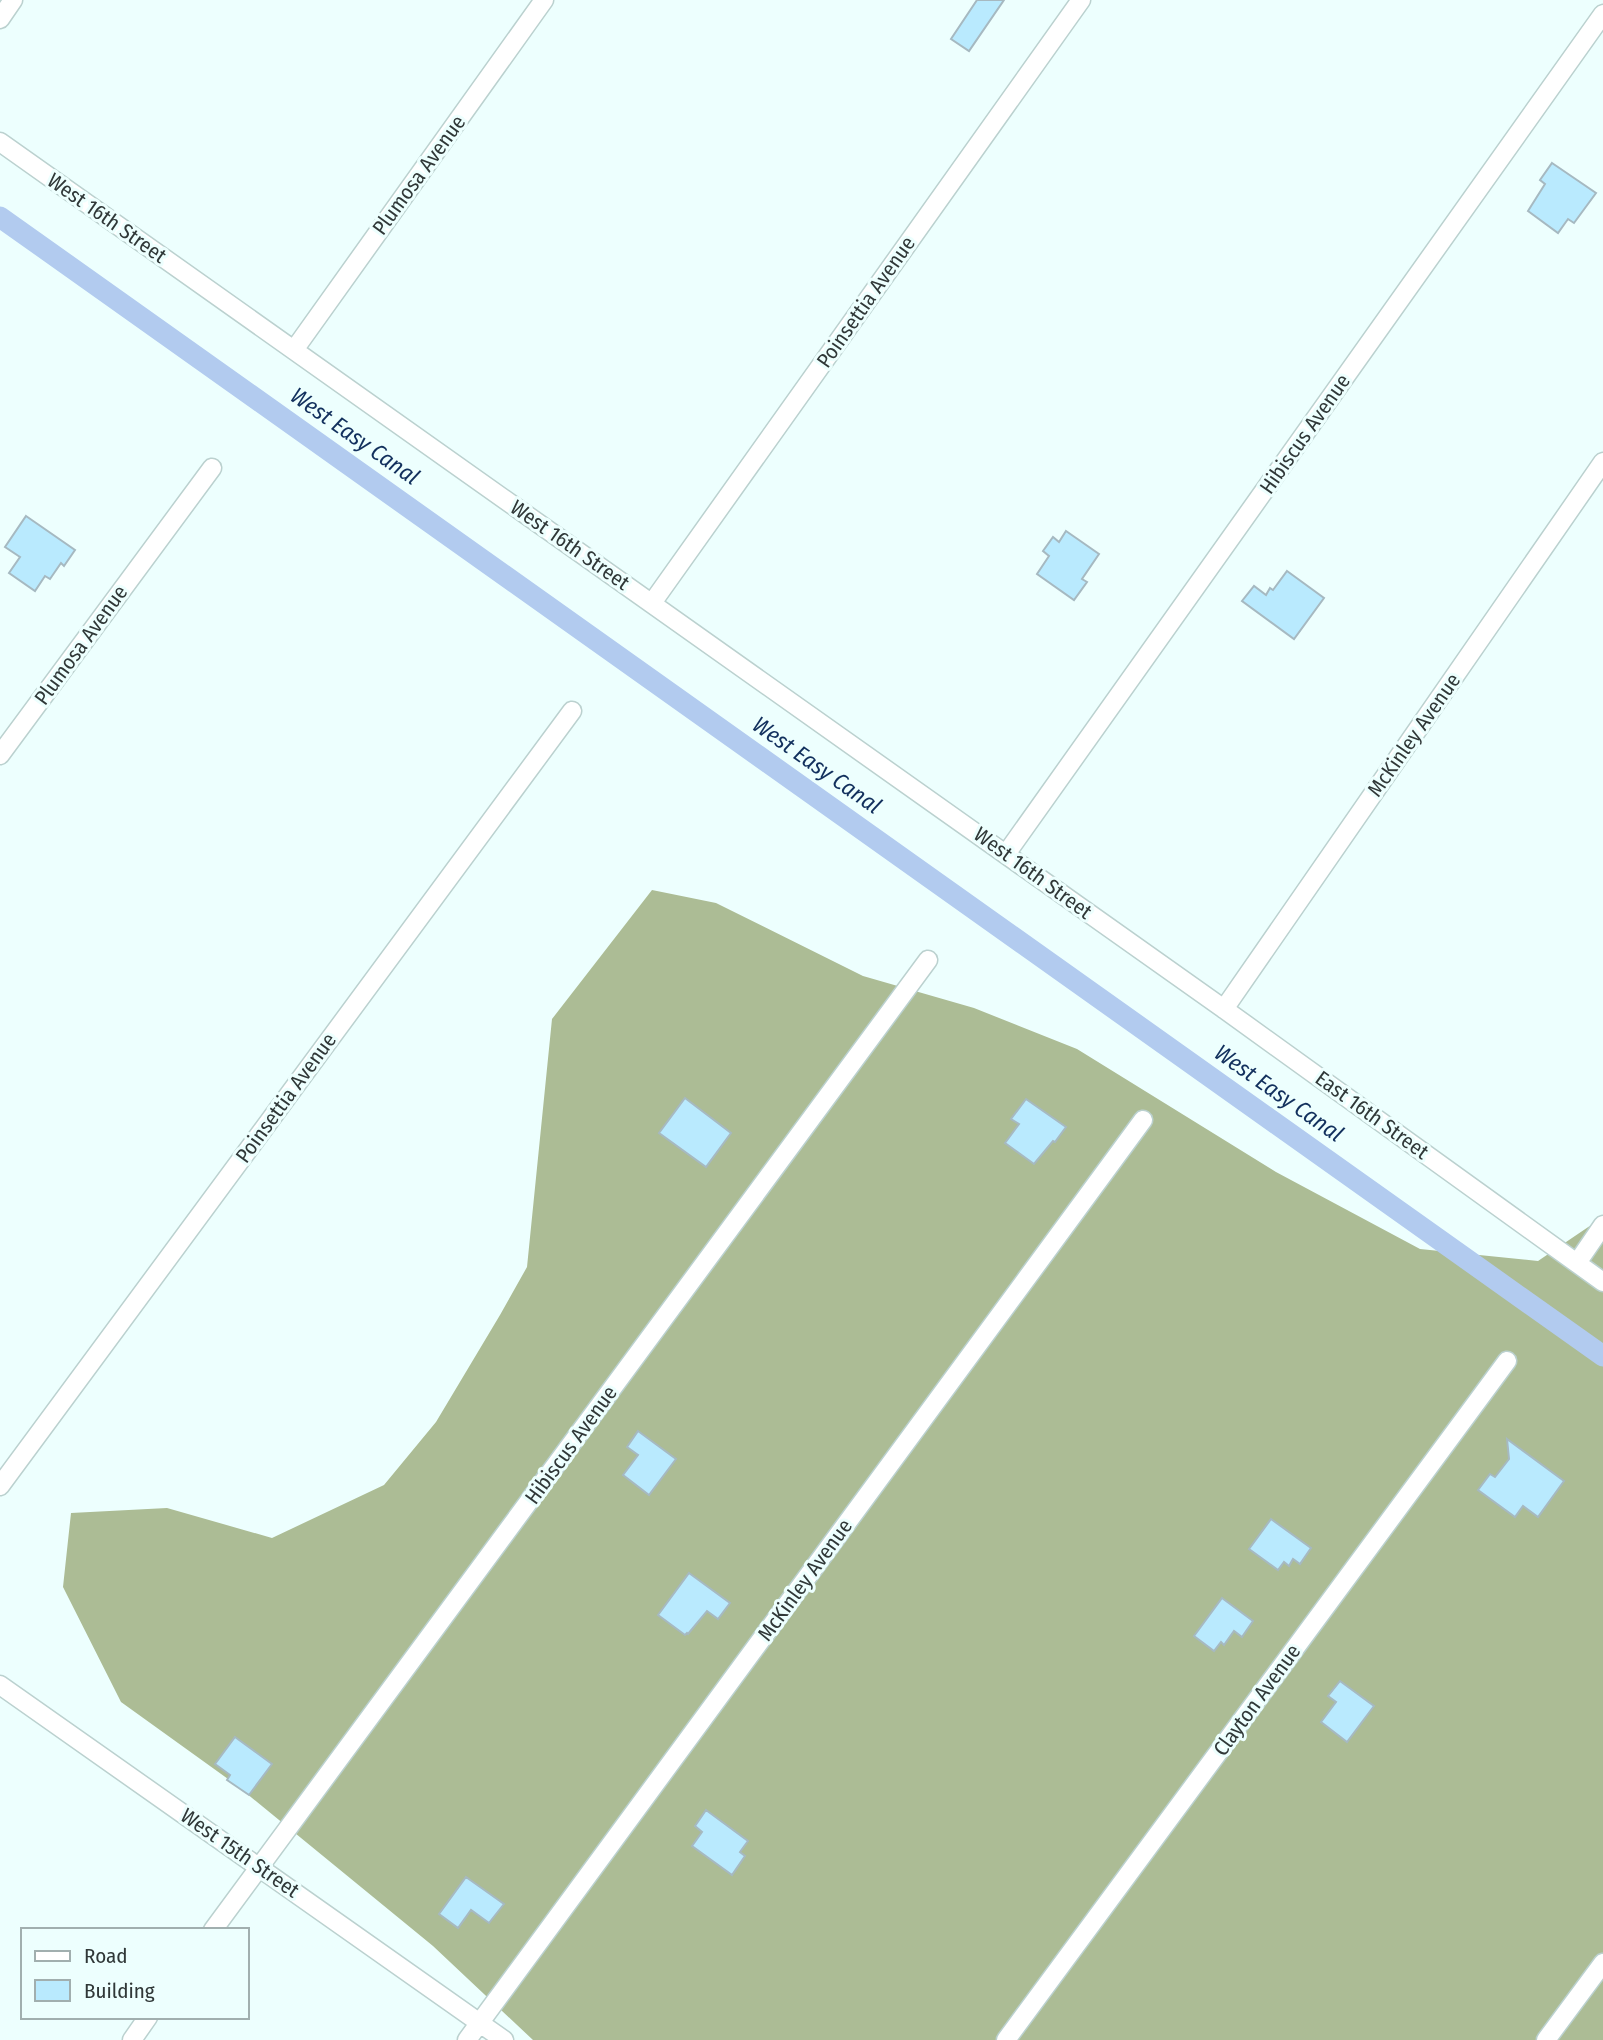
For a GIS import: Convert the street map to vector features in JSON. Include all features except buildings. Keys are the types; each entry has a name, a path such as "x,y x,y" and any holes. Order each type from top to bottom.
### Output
{"street":[{"path":"0,19 13,0"},
{"name":"Plumosa Avenue","path":"294,350 544,0"},
{"name":"Poinsettia Avenue","path":"652,603 1080,0"},
{"name":"Hibiscus Avenue","path":"1006,854 1603,14"},
{"name":"West 16th Street","path":"0,142 1140,950"},
{"name":"McKinley Avenue","path":"1224,1009 1603,462"},
{"name":"Plumosa Avenue","path":"0,755 212,468"},
{"name":"Poinsettia Avenue","path":"0,1486 572,711"},
{"name":"East 16th Street","path":"1140,950 1603,1282"},
{"name":"Hibiscus Avenue","path":"214,1928 928,960"},
{"name":"McKinley Avenue","path":"467,2040 1143,1120"},
{"path":"1577,1263 1603,1225"},
{"name":"Clayton Avenue","path":"1006,2040 1507,1361"},
{"name":"West 15th Street","path":"0,1685 505,2040"},
{"path":"1546,2040 1603,1963"},
{"path":"132,2040 148,2019"}],"green space":[{"path":"652,890 716,903 863,976 974,1008 1077,1049 1276,1172 1420,1249 1538,1261 1603,1217 1603,2040 533,2040 433,1946 235,1784 121,1702 63,1587 71,1513 167,1508 272,1538 384,1485 436,1422 527,1267 552,1019"}],"waterway":[{"name":"West Easy Canal","path":"0,217 1603,1356"}]}
